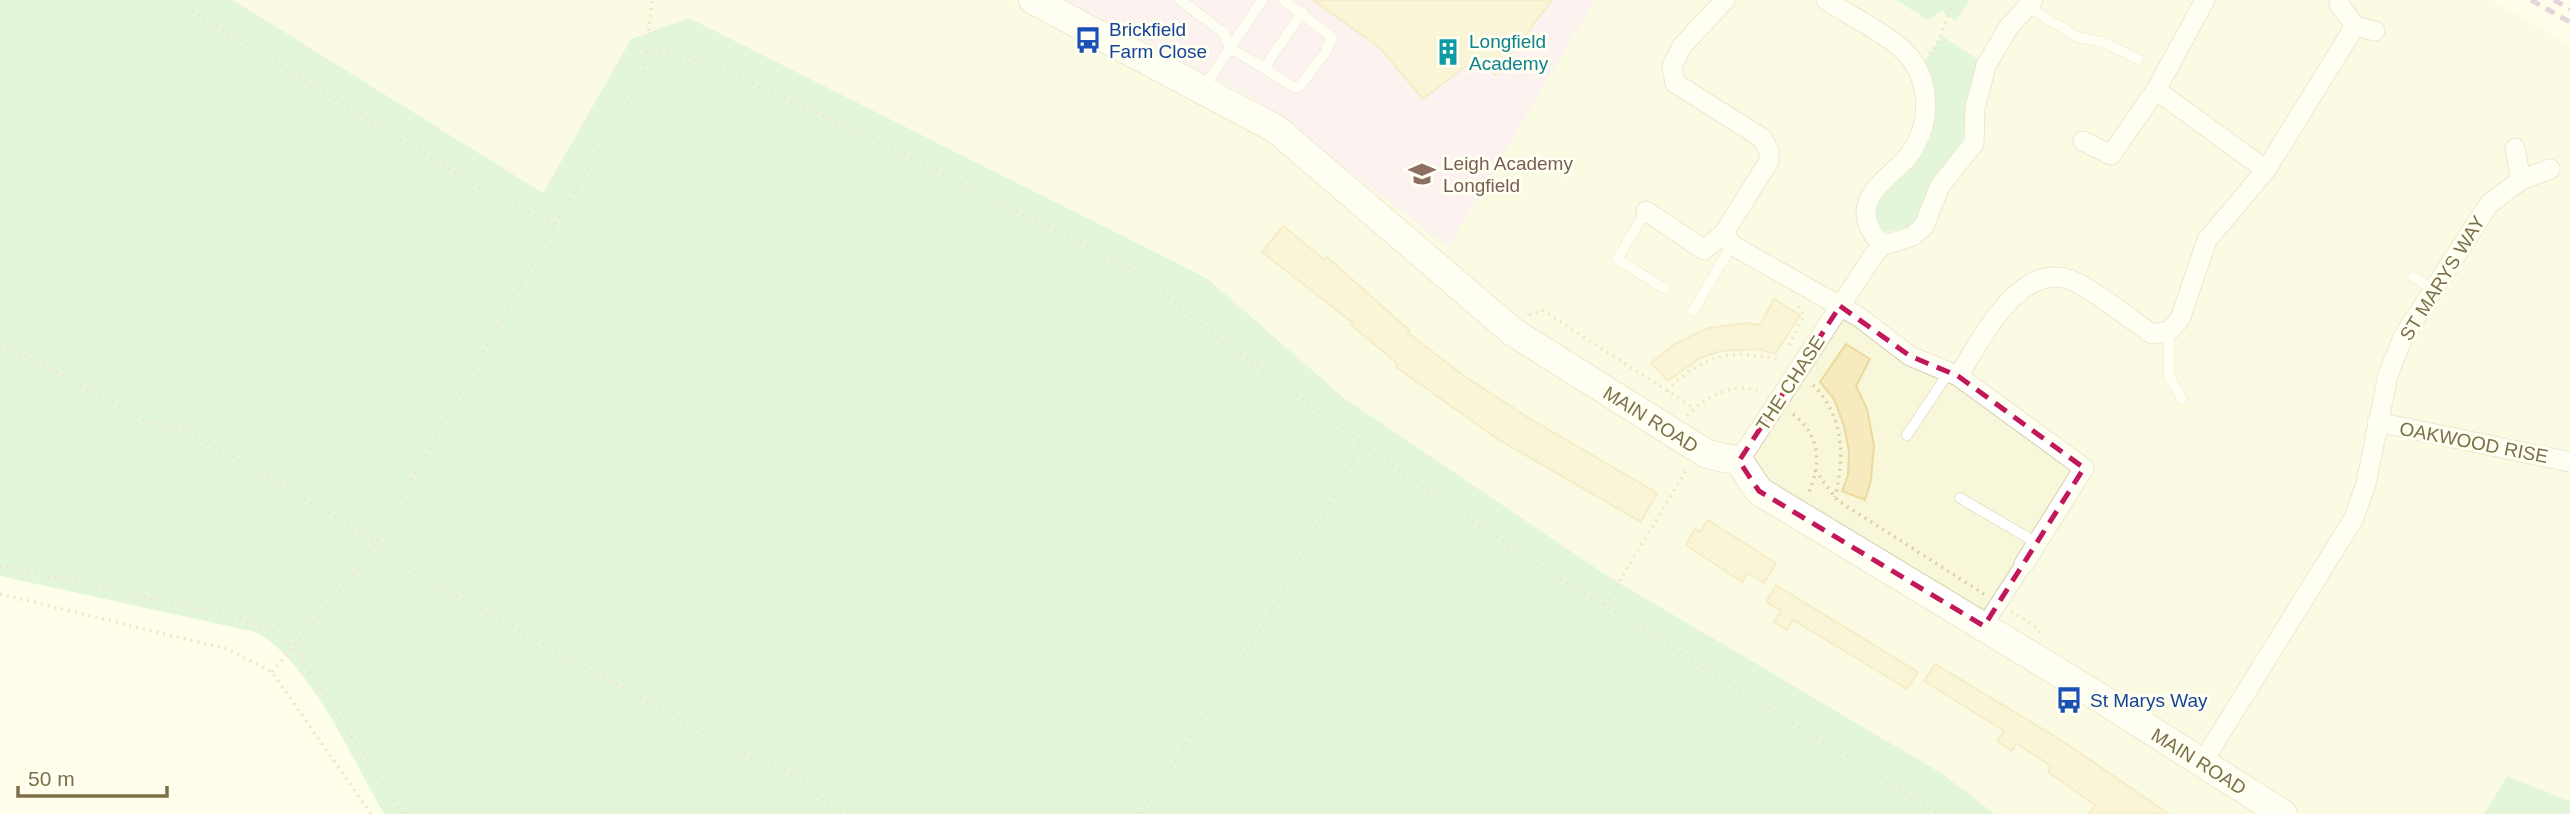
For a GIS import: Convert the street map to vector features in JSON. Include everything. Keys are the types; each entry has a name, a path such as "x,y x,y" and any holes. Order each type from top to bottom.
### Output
{"main road":[{"name":"MAIN ROAD","path":"1033,0 1276,129 1502,324 1707,454 1739,461 1759,491 1983,626 2283,814"}],"street":[{"path":"1646,211 1704,250 1728,239 1769,161 1769,150 1762,138 1675,83 1672,66 1682,46 1725,0"},
{"path":"1826,0 1899,46 1918,71 1926,104 1921,133 1907,157 1876,190 1867,208 1869,227 1882,246 1916,234 1924,226 1940,186 1974,143 1975,108 1986,66 2008,28 2030,3"},
{"path":"2082,141 2111,155 2156,90 2205,0"},
{"path":"2339,4 2355,26 2375,31"},
{"path":"1954,374 2018,289 2044,279 2071,279 2152,334 2169,331 2180,319 2207,240 2266,170 2355,26"},
{"path":"2156,90 2266,170"},
{"path":"2515,148 2521,180"},
{"name":"ST MARYS WAY","path":"2202,763 2351,523 2364,490 2392,362 2403,337 2489,204 2521,180 2550,169"},
{"path":"1728,239 1840,306 1910,356 1954,374 2084,468 1983,626"},
{"name":"THE CHASE","path":"1739,461 1882,246"},
{"name":"OAKWOOD RISE","path":"2377,422 2570,462"}],"lane":[{"path":"1180,0 1224,33 1229,47 1294,87 1299,87 1331,44 1330,33 1283,0"},
{"path":"1203,89 1262,0"},
{"path":"2030,3 2077,37 2102,42 2138,59"},
{"path":"1264,68 1302,12"},
{"path":"1646,211 1617,259 1664,288"},
{"path":"1693,311 1728,239"},
{"path":"2413,277 2434,289"},
{"path":"2169,331 2169,376 2182,399"},
{"path":"1907,435 1954,374"},
{"path":"1960,498 2036,543"}],"path":[{"path":"174,0 495,197 555,225"},
{"path":"272,672 361,566 377,541 555,225 630,99 644,69 652,0"},
{"path":"1918,71 1936,47 1952,6"},
{"path":"646,53 667,51 723,70 873,138 1136,271 1211,332 1523,555 1939,814"},
{"path":"1774,371 1803,322 1801,309 1793,302"},
{"path":"1502,324 1542,310 1694,408"},
{"path":"0,343 149,422 187,431 377,541 399,555 417,575 749,757 802,778 825,802 847,814"},
{"path":"1667,391 1684,372 1712,358 1739,354 1780,360"},
{"path":"1807,395 1820,375"},
{"path":"1762,392 1768,382"},
{"path":"1813,386 1831,408 1840,435 1842,457 1835,497"},
{"path":"1795,415 1801,405"},
{"path":"1140,814 1265,624 1363,443"},
{"path":"1605,605 1699,449"},
{"path":"1815,470 1835,497 2038,628 2046,665"},
{"path":"0,566 224,614 271,630 293,646 402,814"},
{"path":"0,594 228,649 272,672 371,814"}],"highlighted area":[{"path":"1840,306 1910,356 1958,376 2084,468 1984,626 1759,491 1739,461"}],"shaded area":[{"path":"233,0 1011,0 1237,117 1258,101 1448,246 1595,0 2491,0 2570,45 2570,814 1995,814 1941,773 1606,575 1344,398 1208,279 631,39 543,193"},
{"name":"Leigh Academy Longfield","path":"1059,0 1595,0 1448,247 1258,101"}],"green space":[{"path":"0,0 233,0 543,193 631,39 689,18 1208,279 1344,398 1606,575 1941,773 1995,814 384,814 344,740 311,687 275,645 255,632 0,576"},
{"path":"1896,0 1970,0 1955,21 1942,11 1928,20"},
{"path":"1942,36 1982,62 1970,88 1969,128 1963,145 1936,176 1915,226 1884,232 1873,220 1873,206 1915,158 1922,66"},
{"path":"2507,776 2570,801 2570,814 2484,814"}],"building":[{"name":"Longfield Academy","path":"1313,0 1552,0 1495,75 1478,57 1423,99 1380,48"},
{"path":"1283,226 1325,260 1327,257 1410,331 1408,333 1463,375 1524,415 1657,493 1641,522 1496,438 1396,367 1398,364 1351,325 1353,323 1262,252"},
{"path":"1774,299 1800,315 1775,354 1758,349 1721,351 1700,358 1668,381 1651,363 1676,343 1708,328 1748,323 1760,325"},
{"path":"1846,344 1870,359 1856,386 1867,409 1874,445 1871,480 1865,500 1842,491 1848,475 1849,451 1844,426 1834,399 1820,382"},
{"path":"1708,520 1776,563 1764,583 1748,573 1742,582 1686,545 1695,529 1700,532"},
{"path":"1776,585 1918,672 1907,689 1793,620 1787,630 1774,622 1781,610 1766,602"},
{"path":"1935,664 2061,740 2169,814 2089,814 2095,805 2048,772 2051,766 2016,743 2012,751 1997,741 2004,731 1924,681"}],"railway":[{"path":"2531,0 2570,22"},
{"path":"2554,0 2570,9"}],"place":[{"name":"Brickfield Farm Close","path":"1088,40"},
{"name":"Longfield Academy","path":"1448,52"},
{"name":"Leigh Academy Longfield","path":"1422,174"},
{"name":"St Marys Way","path":"2069,700"}]}
